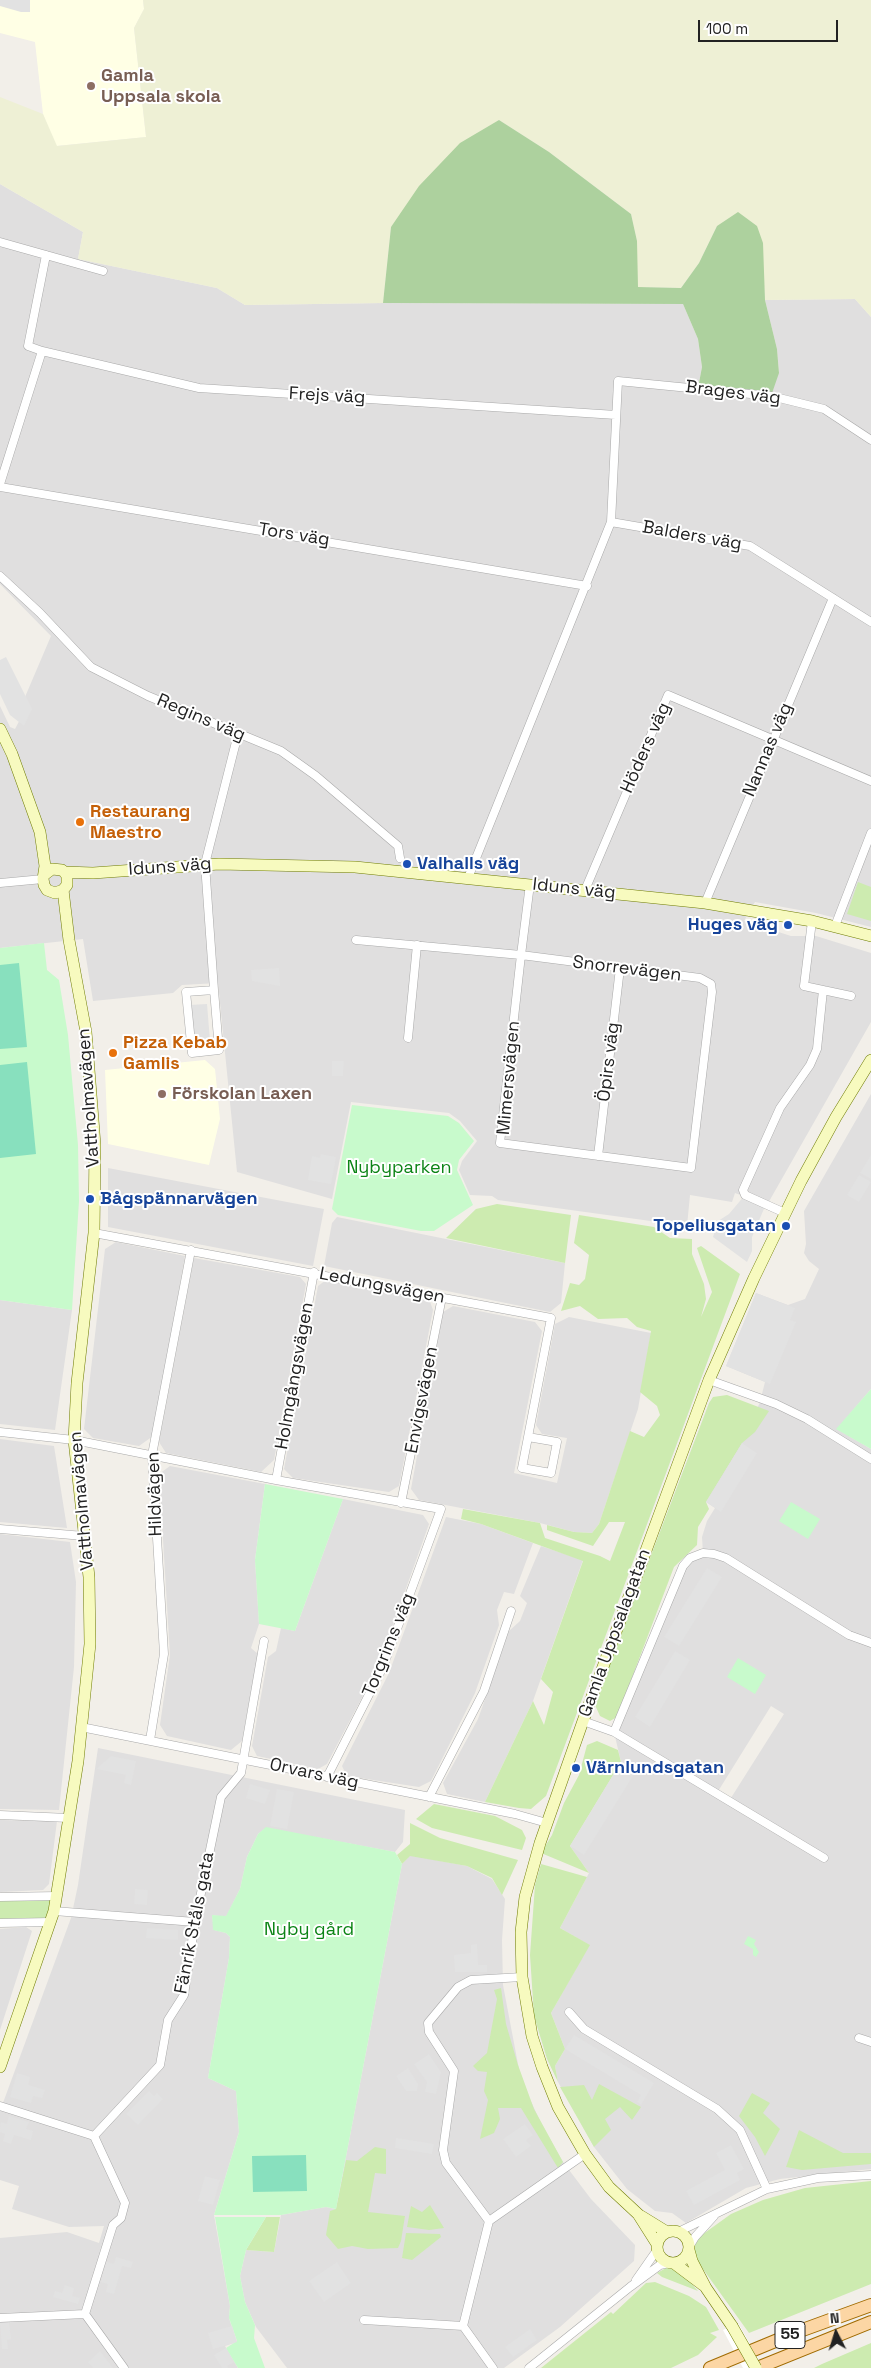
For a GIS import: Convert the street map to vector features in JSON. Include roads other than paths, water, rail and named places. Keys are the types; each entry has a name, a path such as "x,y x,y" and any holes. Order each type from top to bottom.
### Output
{"main road":[{"name":"55","path":"710,2368 797,2332 871,2305"},
{"name":"55","path":"756,2368 871,2322"}],"street":[{"path":"0,242 103,271"},
{"path":"0,486 42,351 28,346 46,255"},
{"name":"Frejs väg","path":"42,351 199,388 616,415"},
{"name":"Brages väg","path":"616,415 618,381 743,393 771,396 824,409 871,440"},
{"path":"468,878 587,586 611,522 616,415"},
{"name":"Tors väg","path":"0,486 587,586"},
{"name":"Balders väg","path":"611,522 750,546 871,622"},
{"name":"Regins väg","path":"0,576 40,613 92,667 148,696 281,751 316,776 398,846 400,858"},
{"name":"Nannas väg","path":"705,903 771,740 833,598"},
{"name":"Höders väg","path":"585,890 668,695 871,781"},
{"name":"Vattholmavägen","path":"0,729 12,754 43,843 64,879 67,928 86,1032 95,1146 94,1233 77,1383 74,1440 89,1577 90,1644 81,1727 57,1896 52,1916 0,2067"},
{"path":"214,990 186,992 192,1053 219,1050 205,864 238,734"},
{"path":"835,926 871,832"},
{"name":"Vattholmavägen","path":"43,843 44,877"},
{"name":"Iduns väg","path":"64,879 93,873 205,864 355,867 705,903 812,921 871,936"},
{"path":"0,883 44,877 52,869 64,879 58,893 50,892 44,885 44,877"},
{"name":"Mimersvägen","path":"530,884 500,1143 691,1168"},
{"name":"Vattholmavägen","path":"50,892 67,928"},
{"path":"812,921 804,986 851,996"},
{"name":"Snorrevägen","path":"356,940 521,955 700,978 711,984 712,992 691,1168"},
{"path":"408,1038 418,945"},
{"name":"Öpirs väg","path":"598,1156 620,968"},
{"path":"785,1213 745,1195 743,1190 780,1108 810,1065 817,1049 822,990"},
{"name":"Gamla Uppsalagatan","path":"672,2232 638,2214 610,2187 584,2154 558,2107 532,2036 522,1977 522,1932 525,1897 547,1824 582,1721 709,1380 785,1213 836,1117 871,1060"},
{"name":"Ledungsvägen","path":"94,1233 314,1272 551,1318 528,1436 522,1468 551,1473 557,1442 528,1436"},
{"name":"Hildvägen","path":"150,1740 164,1654 152,1454 191,1250"},
{"name":"Holmgångsvägen","path":"276,1480 314,1272"},
{"name":"Envigsvägen","path":"401,1502 442,1297"},
{"path":"709,1380 776,1404 807,1419 871,1459"},
{"path":"0,1432 74,1440 276,1480 401,1502"},
{"name":"Torgrims väg","path":"327,1777 384,1667 441,1509 401,1502"},
{"path":"0,1529 84,1536"},
{"path":"614,1732 683,1566 690,1558 702,1553 726,1558 849,1635 871,1643"},
{"path":"430,1797 484,1691 511,1611"},
{"name":"Fänrik Ståls gata","path":"94,2136 160,2065 168,2020 184,1995 195,1922 221,1797 241,1774 264,1641"},
{"path":"582,1721 614,1732 824,1858"},
{"name":"Orvars väg","path":"81,1727 514,1814 547,1824"},
{"path":"0,1815 69,1818"},
{"path":"0,1897 57,1896"},
{"path":"0,1923 52,1916 195,1922"},
{"path":"488,2221 446,2163 444,2150 454,2071 428,2032 428,2023 458,1987 470,1980 522,1977"},
{"path":"569,2012 584,2029 717,2109 740,2130 767,2189"},
{"path":"858,2038 871,2042"},
{"path":"0,2106 94,2136 125,2203 122,2218 114,2225 86,2314"},
{"path":"493,2368 463,2326 488,2221 584,2154"},
{"path":"630,2287 657,2247 662,2235 717,2213 767,2189 818,2178 871,2175"},
{"path":"529,2368 660,2265 672,2264 683,2260 694,2237 717,2213"},
{"name":"Gamla Uppsalagatan","path":"638,2214 657,2247"},
{"path":"672,2232 685,2236 692,2261 706,2288 732,2326 756,2368"},
{"path":"657,2247 660,2257 706,2288"},
{"path":"0,2318 86,2314"},
{"path":"86,2314 124,2368"},
{"path":"364,2320 463,2326"}],"place":[{"name":"Gamla Uppsala skola","path":"91,86"},
{"name":"Restaurang Maestro","path":"80,822"},
{"name":"Valhalls väg","path":"407,864"},
{"name":"Huges väg","path":"788,925"},
{"name":"Pizza Kebab Gamlis","path":"113,1053"},
{"name":"Förskolan Laxen","path":"162,1094"},
{"name":"Bågspännarvägen","path":"90,1199"},
{"name":"Topeliusgatan","path":"786,1226"},
{"name":"Värnlundsgatan","path":"576,1768"}],"park label":[{"name":"Nybyparken","path":"399,1168"},
{"name":"Nyby gård","path":"309,1930"}]}
